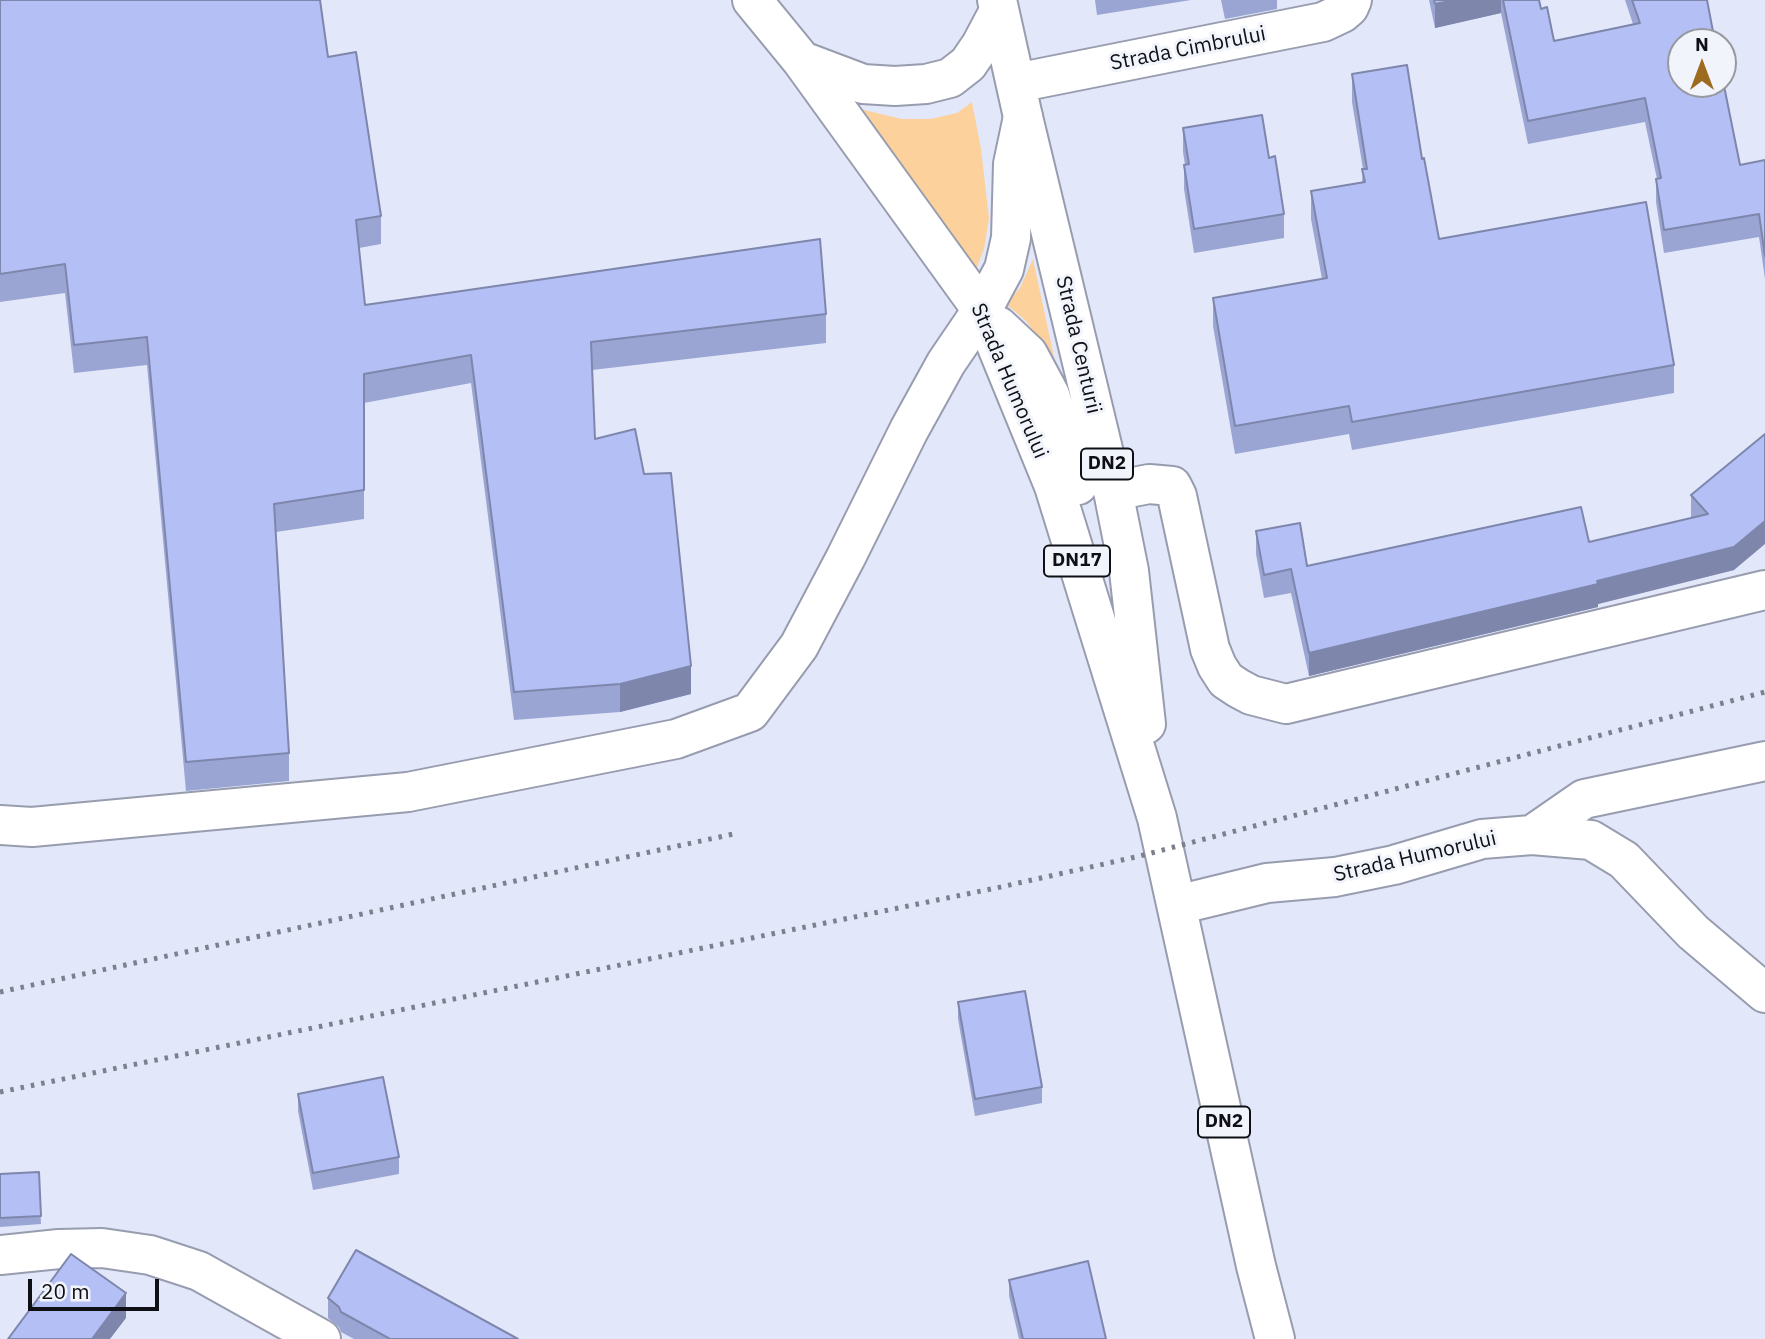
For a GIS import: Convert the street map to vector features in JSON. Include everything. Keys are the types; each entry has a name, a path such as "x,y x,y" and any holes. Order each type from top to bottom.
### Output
{"street":[{"name":"Strada Humorului","path":"752,0 802,61 982,310 1054,486 1157,818"},
{"name":"Strada Cimbrului","path":"1020,100 1323,22 1342,13 1352,0"},
{"path":"802,61 863,83 895,86 926,84 950,78 968,64 981,45 998,5"},
{"name":"Strada Centurii","path":"998,5 1113,491 1129,571 1157,818"},
{"path":"0,825 32,828 408,792 676,739 750,712 799,646 909,430 946,363 982,310 1004,269 1011,238 1013,164 1020,100"},
{"path":"982,310 1028,354 1050,395 1087,512 1129,571"},
{"path":"1113,491 1149,484 1172,486 1177,496 1210,649 1217,666 1226,680 1238,688 1251,695 1286,704 1765,590"},
{"path":"1532,835 1584,799 1765,761"},
{"name":"DN2","path":"1157,818 1256,1265 1275,1339"},
{"name":"Strada Humorului","path":"1177,905 1267,883 1335,877 1394,865 1482,839 1532,835 1591,840 1624,860 1693,932 1765,993"},
{"path":"0,1255 102,1248 150,1255 199,1271 321,1339"},
{"path":"0,1278 59,1249"}],"shaded area":[{"path":"972,102 989,218 984,249 973,277 860,109 902,119 930,119 957,113"},
{"path":"1033,259 1058,376 1041,342 1026,321 1006,304 1020,288"}],"building":[{"path":"0,0 320,0 328,57 356,52 381,216 356,220 365,305 820,239 826,314 591,342 595,439 635,429 644,474 671,473 691,666 620,684 514,692 471,355 364,374 364,490 274,504 289,753 186,762 147,337 74,345 65,264 0,274"},
{"path":"1434,0 1455,0 1435,4"},
{"path":"1503,0 1539,0 1541,9 1547,7 1554,41 1640,23 1632,0 1707,0 1712,28 1667,28 1667,98 1726,98 1740,165 1765,160 1765,256 1759,214 1664,230 1656,179 1661,178 1645,98 1528,121"},
{"path":"1407,65 1422,159 1424,158 1439,239 1646,202 1674,365 1352,422 1349,406 1235,426 1213,298 1327,278 1311,191 1365,182 1362,169 1367,169 1352,74"},
{"path":"1262,115 1269,158 1275,156 1284,214 1194,229 1184,165 1189,164 1183,128"},
{"path":"1765,434 1765,521 1734,547 1597,581 1598,584 1309,653 1291,569 1264,575 1256,531 1300,523 1307,566 1581,507 1589,542 1708,514 1691,495"},
{"path":"1025,991 1042,1087 975,1099 958,1002"},
{"path":"383,1077 399,1157 313,1173 298,1094"},
{"path":"39,1172 41,1216 0,1218 0,1174"},
{"path":"356,1250 518,1339 390,1339 341,1312 328,1298"},
{"path":"71,1254 126,1293 92,1339 8,1339"},
{"path":"1088,1261 1106,1339 1023,1339 1009,1280"}],"railway":[{"path":"0,1092 996,888 1140,856 1765,692"},
{"path":"0,992 738,833"}]}
